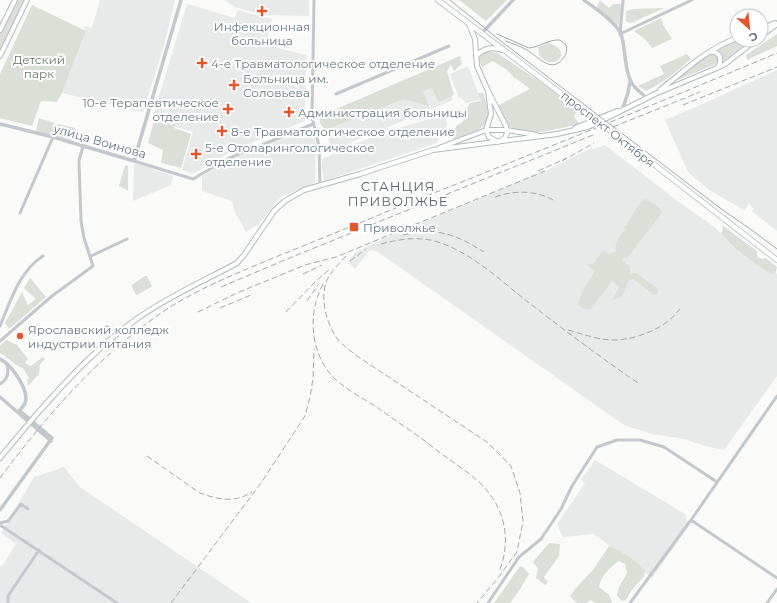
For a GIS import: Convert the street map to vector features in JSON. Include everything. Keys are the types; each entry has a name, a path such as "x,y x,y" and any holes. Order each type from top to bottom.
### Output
{"main road":[{"path":"0,30 15,0"},
{"path":"0,56 27,0"},
{"name":"проспект Октября","path":"438,0 633,148 777,260"},
{"path":"469,23 475,39 478,66 488,91 507,130 505,138 498,142"},
{"path":"769,30 777,23"},
{"path":"655,94 707,53 729,41"},
{"path":"476,57 480,52 487,48 498,48 505,50"},
{"path":"433,150 562,133 610,113 622,110 716,68 730,60 746,48"},
{"path":"707,53 715,52 720,56 720,63 716,68"},
{"path":"488,91 491,114 486,130 489,137 498,142"},
{"path":"0,458 36,415 84,363 118,333 155,307 237,263 278,207 295,194 433,150 486,130 507,130 541,136"}],"street":[{"path":"134,161 152,95 181,0"},
{"path":"314,0 313,124 319,146 320,186"},
{"path":"482,33 513,0"},
{"path":"584,0 613,24 620,34"},
{"path":"622,0 620,34 630,80 628,93 622,110"},
{"path":"620,34 692,0"},
{"path":"336,94 449,46"},
{"path":"630,80 636,89 647,98"},
{"name":"улица Воинова","path":"0,124 53,137 193,179 227,159 313,124"},
{"path":"20,213 53,137"},
{"path":"0,341 52,296 92,266 81,221 79,161 83,146"},
{"path":"90,256 127,239"},
{"path":"0,326 16,290 27,272 35,261 43,256"},
{"path":"1,360 8,364 16,374 24,391 26,399 19,412"},
{"path":"0,384 9,374 8,364"},
{"path":"636,603 631,602 691,520 777,396"},
{"path":"0,397 51,440 0,510"},
{"path":"488,603 519,558 541,539 561,509 572,486 597,446 617,440 640,440 664,447 717,482"},
{"path":"0,524 8,521 21,504 28,509"},
{"path":"691,520 777,578"},
{"path":"0,524 117,603"},
{"path":"8,603 8,596 39,550"},
{"path":"767,603 777,589"}],"shaded area":[{"path":"100,0 175,0 164,46 143,112 62,93 86,31 83,26 92,28"},
{"path":"224,0 309,0 309,16 263,15 235,7"},
{"name":"Больница им. Соловьева","path":"187,4 235,18 237,10 272,19 266,45 306,55 305,121 230,152 193,174 182,170 193,132 177,127 153,116"},
{"path":"468,66 481,100 466,103 459,98 450,74"},
{"path":"777,70 777,231 752,211 754,209 749,204 744,210 709,190 688,172 665,120"},
{"path":"443,76 453,100 333,150 323,126"},
{"path":"446,114 447,126 437,143 324,181 322,159 376,135"},
{"path":"310,127 316,144 315,183 281,197 259,224 246,232 235,212 232,201 202,191 202,176 228,161"},
{"path":"605,145 670,196 717,229 735,244 733,247 741,254 744,251 777,274 777,376 724,450 684,439 652,434 624,425 378,252 372,250 369,251 355,269 348,261 356,252 381,240 539,173 540,174 591,148 593,149"},
{"path":"136,163 173,176 171,185 133,201 134,165"},
{"path":"595,460 685,514 688,527 652,578 594,534 563,537 557,524 585,483 581,480"},
{"path":"64,467 80,487 251,603 0,603 0,565 2,566 16,544 1,533 34,477"}],"green space":[{"path":"16,0 24,0 0,50 0,34"},
{"path":"459,0 507,0 486,21"},
{"path":"600,0 609,8 613,4 621,4 619,25 597,7"},
{"name":"Детский парк","path":"32,5 86,31 62,93 57,102 41,101 32,126 0,118 0,74"},
{"path":"664,8 632,23 626,22 626,11 634,9"},
{"path":"661,18 663,25 672,39 652,48 645,39 634,31"},
{"path":"777,34 777,46 747,60 746,55 756,48 769,48 769,39"},
{"path":"548,43 556,46 560,50 561,55 556,61 551,62 545,60 539,55 538,47"},
{"path":"729,44 729,48 741,48 723,62 721,53 716,49"},
{"path":"487,51 497,53 542,83 578,111 574,116 579,124 553,130 533,132 516,130 509,126 501,114 498,107 499,105 530,89 514,78 507,70 493,61 482,67 479,60 480,56"},
{"path":"711,53 715,54 718,58 716,64 675,81"},
{"path":"687,54 691,59 658,84 646,91 638,86 664,74 660,66"},
{"path":"460,56 462,64 454,71 451,65 447,71 454,95 439,102 432,88 423,91 429,106 403,99 325,130 320,123 320,116"},
{"path":"478,93 483,93 487,104 487,120 480,129 455,139 452,138 457,125 465,119 470,103 481,101"},
{"path":"39,118 55,123 52,135 36,131"},
{"path":"155,118 176,124 174,128 191,134 181,168 161,163 163,150 148,143"},
{"path":"58,124 75,128 71,140 55,136"},
{"path":"125,165 128,166 128,191 119,186"},
{"path":"645,199 658,206 662,213 627,258 624,257 622,260 630,267 630,274 636,273 659,290 657,295 654,295 633,279 628,281 625,291 620,297 612,300 619,286 612,281 590,310 583,309 578,304 584,288 595,271 587,265 594,263 603,250 609,254 616,252 618,240 621,234 626,230 624,228 639,204"},
{"path":"722,225 757,251 757,257 762,259 766,258 777,267 775,274 770,274 737,250 721,233 723,230"},
{"path":"147,276 152,286 136,295 132,285"},
{"path":"30,278 46,297 9,329 5,323 22,292 28,305 36,299 24,288"},
{"path":"6,340 17,345 28,359 25,363 31,366 43,357 45,359 40,364 39,374 28,386 27,380 29,378 23,368 0,353 0,346"},
{"path":"549,543 560,544 559,556 544,577 548,582 545,585 536,578 538,568 533,562"},
{"path":"609,546 624,553 641,566 645,570 644,576 631,591 626,600 622,601 617,595 619,587 627,573 625,564 619,561 606,572 601,579 599,587 609,595 612,603 595,603 591,600 586,603 577,603 570,596 593,570"},
{"path":"520,566 523,567 529,574 520,589 510,603 494,603"}],"tram line":[{"path":"450,0 502,42 720,208 777,249"},
{"path":"497,34 529,48 560,40 566,45 565,56 559,62 550,65 532,53 506,41"}],"railway":[{"path":"0,478 55,409 95,367 140,329 164,311 187,297 261,263 584,133 777,53"},
{"path":"683,105 777,67"},
{"path":"613,127 700,92"},
{"path":"221,287 593,135"},
{"path":"562,161 594,143"},
{"path":"538,171 567,158"},
{"path":"198,312 237,293 305,265 336,257 545,171"},
{"path":"495,197 510,193 525,192 548,197 555,201"},
{"path":"403,235 436,232 455,237 484,252"},
{"path":"381,244 402,240 424,239 438,242 462,253 485,268 569,333 638,383"},
{"path":"350,261 366,249"},
{"path":"346,256 327,280 325,288 324,304 328,321 335,336 357,356 487,442 511,466 520,493 523,521 517,552 477,603"},
{"path":"303,274 322,265"},
{"path":"286,312 331,268"},
{"path":"323,284 318,295 313,320 316,346 320,358 335,379 345,387 425,441 469,474 489,492 504,524 505,548 499,572"},
{"path":"307,301 318,285"},
{"path":"220,308 251,295"},
{"path":"568,330 601,339 627,339 660,327 671,319 680,309"},
{"path":"171,603 261,483 305,416 313,379 314,349"},
{"path":"147,456 200,493 220,499 233,499 252,492"}],"place":[{"name":"Инфекционная больница","path":"262,11"},
{"name":"4-е Травматологическое отделение","path":"202,63"},
{"name":"Больница им. Соловьева","path":"234,85"},
{"name":"10-е Терапевтическое отделение","path":"228,109"},
{"name":"Администрация больницы","path":"289,112"},
{"name":"8-е Травматологическое отделение","path":"222,131"},
{"name":"5-е Отоларингологическое отделение","path":"196,154"},
{"name":"Приволжье","path":"354,227"},
{"name":"Ярославский колледж индустрии питания","path":"20,336"}],"district":[{"name":"СТАНЦИЯ ПРИВОЛЖЬЕ","path":"398,194"}]}
